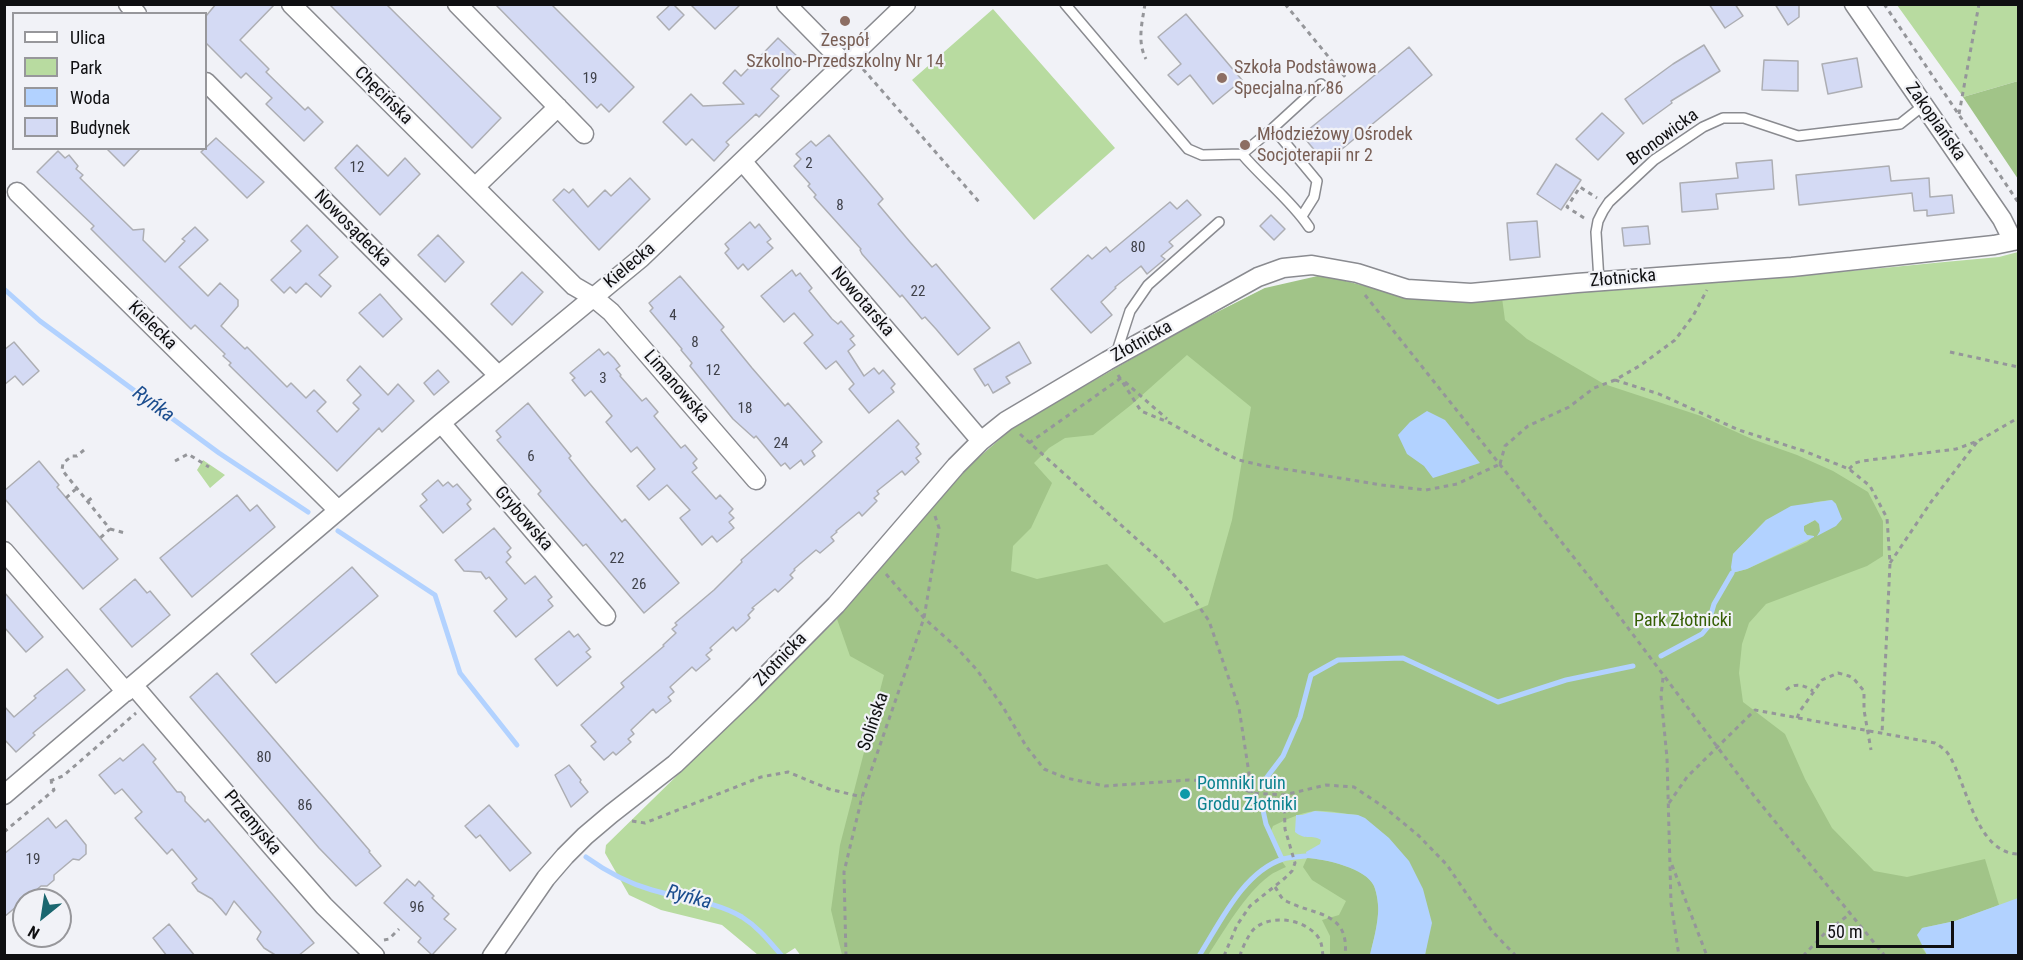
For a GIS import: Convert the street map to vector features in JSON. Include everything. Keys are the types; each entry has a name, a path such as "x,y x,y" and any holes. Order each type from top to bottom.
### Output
{"street":[{"name":"Chęcińska","path":"291,4 574,286 593,297"},
{"path":"457,4 584,134"},
{"path":"786,4 848,59"},
{"name":"Kielecka","path":"4,795 441,423 650,250 906,4"},
{"name":"Zakopiańska","path":"1854,4 2016,241"},
{"name":"Nowosądecka","path":"207,83 498,375"},
{"path":"475,187 558,107"},
{"name":"Nowotarska","path":"743,162 981,441"},
{"name":"Kielecka","path":"17,192 338,510"},
{"name":"Złotnicka","path":"492,956 546,878 585,836 701,741 836,605 956,466 981,441 1006,421 1258,277 1302,265 1357,273 1407,289 1471,293 1792,267 2016,241"},
{"name":"Limanowska","path":"593,297 611,312 756,480"},
{"name":"Grybowska","path":"441,423 606,616"},
{"name":"Przemyska","path":"4,551 324,906 375,956"}],"lane":[{"path":"1065,4 1188,149 1202,155 1242,154 1321,84"},
{"name":"Bronowicka","path":"1599,281 1596,232 1598,220 1609,202 1654,160 1703,127 1723,118 1744,118 1798,136 1900,124 1924,105"},
{"path":"1274,128 1317,181 1314,197 1302,216"},
{"path":"1242,154 1256,172 1302,216 1309,227"},
{"path":"1122,354 1118,348 1130,311 1148,285 1219,222"}],"path":[{"path":"1145,4 1141,50 1146,58"},
{"path":"1285,4 1346,78"},
{"path":"1884,4 2019,202"},
{"path":"1959,114 1979,4"},
{"path":"848,59 980,203"},
{"path":"1588,221 1567,207 1580,187 1599,199"},
{"path":"1594,206 1603,195"},
{"path":"1357,273 1363,292 1595,584 1755,797 1885,956"},
{"path":"1121,378 1141,411 1170,423 1239,460 1382,485 1426,490 1457,484 1500,464 1505,446 1528,426 1569,407 1594,388 1615,380 1641,365 1675,340 1703,300 1708,286 1708,273"},
{"path":"1950,352 2019,367"},
{"path":"1121,378 1170,423"},
{"path":"1121,378 1029,443 1161,561 1187,589 1209,621 1239,708 1252,793"},
{"path":"1615,380 1659,394 1739,430 1849,469 1870,486 1887,518 1890,563 1882,734"},
{"path":"1849,469 1855,463 1862,461 1956,449 1978,441 2019,418"},
{"path":"1890,563 1931,502 1978,441"},
{"path":"84,450 63,463 62,470 110,529 125,533"},
{"path":"175,461 188,454 209,467"},
{"path":"66,498 77,488"},
{"path":"88,501 94,496"},
{"name":"Solińska","path":"846,956 844,872 862,797 924,618 939,528 934,512 926,502"},
{"path":"100,538 110,529"},
{"path":"875,561 924,618 977,670 1003,707 1026,746 1044,768 1066,778 1105,786 1189,780 1226,781 1252,793 1284,795 1326,785 1354,787 1384,807 1419,836 1447,865 1492,931 1516,956"},
{"path":"1797,718 1822,680 1832,675 1844,674 1854,679 1864,691 1864,710 1871,750"},
{"path":"1663,676 1661,696 1667,758 1671,903 1679,956"},
{"path":"1786,690 1800,685 1813,691"},
{"path":"1669,802 1687,777 1755,710 1935,743 1948,753 1978,822 1991,843 2011,854 2019,854"},
{"path":"611,814 620,820 645,823 761,777 788,772 829,789 862,797"},
{"path":"4,832 54,790 51,781"},
{"path":"1224,956 1237,925 1250,906 1292,871 1295,863 1285,829 1284,795"},
{"path":"1671,861 1707,956"},
{"path":"1275,887 1284,901 1320,912 1335,920 1342,929 1346,948 1345,956"},
{"path":"1803,956 1825,933 1851,913"},
{"path":"1239,956 1253,930 1265,923 1282,920 1297,922 1314,933 1320,940 1323,956"},
{"path":"389,939 399,929"}],"green space":[{"path":"1897,5 2018,5 2018,81 1963,97"},
{"path":"993,9 1115,148 1034,220 912,80"},
{"path":"2018,81 2018,179 1963,97"},
{"name":"Park Złotnicki","path":"2018,252 2018,955 801,956 795,948 784,955 758,955 722,925 661,910 629,895 605,853 606,845 837,619 969,466 1186,328 1265,288 1475,300 1792,276 1999,257"},
{"name":"Park Złotnicki","path":"1322,275 1390,292 1433,299 1502,298 1505,320 1527,339 1604,384 1701,416 1752,439 1797,455 1833,471 1868,492 1883,521 1883,556 1867,566 1766,604 1749,623 1742,644 1739,673 1743,702 1785,734 1805,779 1832,828 1874,871 1907,877 1985,859 1999,905 1955,921 1922,928 1922,948 1927,955 1425,955 1427,943 1358,815 1314,811 1273,826 1270,833 1278,856 1286,867 1269,876 1251,893 1208,955 842,955 831,910 840,845 884,675 850,656 837,619 969,466 1016,425 1186,328 1265,288","holes":["1187,355 1251,407 1232,520 1208,605 1164,623 1107,564 1037,579 1011,571 1013,546 1031,528 1052,483 1034,463 1049,448 1065,438 1093,435","1831,500 1836,504 1820,531 1820,524 1815,520 1804,526 1807,535 1814,536 1807,542 1747,569 1732,573 1733,554 1766,520 1815,502"]},
{"path":"203,460 225,475 210,488 197,470"},
{"path":"1307,858 1324,860 1354,869 1363,874 1374,886 1378,911 1370,955 1330,955 1330,936 1322,920 1339,915 1346,901 1312,880 1303,867"}],"water":[{"path":"1427,411 1445,420 1480,463 1433,478 1424,466 1407,454 1398,435 1410,422"},
{"path":"1832,500 1842,519 1836,526 1817,536 1820,531 1819,524 1815,520 1804,526 1807,535 1814,537 1747,569 1732,573 1733,554 1766,520 1791,506"},
{"path":"1315,811 1358,815 1365,818 1389,838 1409,861 1423,889 1432,923 1425,955 1370,955 1378,911 1374,886 1363,874 1354,869 1324,860 1307,858 1306,852 1320,844 1321,840 1295,832 1296,815"},
{"path":"2018,898 2018,955 1927,955 1917,935 1922,928 1955,921"}],"building":[{"path":"216,4 275,4 240,40 269,69 266,72 305,110 308,107 323,122 304,141 266,104 272,98 246,73 241,78 207,44 207,15"},
{"path":"329,4 386,4 501,118 472,148"},
{"path":"495,4 551,4 634,87 609,112 601,104 597,108"},
{"path":"671,4 684,15 669,30 657,17"},
{"path":"690,4 741,4 715,29"},
{"path":"1709,4 1735,4 1743,16 1725,28"},
{"path":"1775,4 1799,4 1799,17 1788,25"},
{"path":"1186,14 1242,80 1213,104 1190,75 1178,85 1168,75 1181,64 1158,37"},
{"path":"778,38 800,59 771,89 779,96 759,117 756,114 726,142 729,145 714,161 692,139 686,145 663,122 691,94 703,106 744,104 723,83 735,70 741,76"},
{"path":"1704,45 1720,71 1671,101 1672,103 1643,124 1625,99 1673,64"},
{"path":"1409,47 1432,75 1325,163 1302,135"},
{"path":"1857,58 1862,87 1828,94 1822,64"},
{"path":"1764,60 1798,61 1798,91 1762,90"},
{"path":"1602,113 1624,133 1598,160 1576,139"},
{"path":"829,135 883,199 878,204 932,267 936,264 990,328 958,355 925,317 922,319 902,295 900,297 862,254 861,249 814,197 816,195 808,186 810,184 794,166 801,159 796,154 811,141 816,146"},
{"path":"216,138 264,182 247,198 201,152 207,150 207,146"},
{"path":"357,145 388,176 405,158 420,174 380,215 335,168"},
{"path":"108,150 139,150 124,166"},
{"path":"58,151 65,158 69,155 78,166 76,169 83,175 80,178 133,230 144,229 143,240 165,262 185,241 182,239 195,227 208,240 179,267 208,296 220,283 238,300 238,306 221,326 245,349 247,347 287,387 291,383 306,398 314,390 326,402 317,411 337,432 359,409 353,403 361,395 347,380 360,366 388,395 398,384 414,401 382,432 379,428 337,471 229,365 231,363 223,356 225,354 195,325 191,329 91,229 94,226 37,172"},
{"path":"1772,160 1774,189 1716,194 1718,209 1682,212 1680,183 1738,178 1736,163"},
{"path":"1556,164 1581,180 1561,210 1537,194"},
{"path":"1889,166 1891,181 1929,178 1930,197 1952,195 1954,213 1927,216 1927,210 1914,211 1912,193 1799,205 1796,175"},
{"path":"630,178 650,199 599,250 553,200 564,189 569,193 573,189 588,207 605,190 611,196"},
{"path":"1187,200 1201,215 1169,242 1173,246 1161,256 1165,259 1147,274 1141,266 1101,302 1112,315 1091,333 1051,289 1088,255 1092,259 1106,247 1110,252 1170,202 1177,209"},
{"path":"1271,215 1285,229 1274,240 1260,226"},
{"path":"1537,221 1540,257 1510,260 1507,223"},
{"path":"750,222 755,228 759,224 771,239 767,242 773,248 748,270 743,264 738,269 725,253 729,249 725,244"},
{"path":"307,225 338,257 319,275 331,286 321,297 306,283 296,293 290,287 284,293 271,280 301,251 291,241"},
{"path":"1648,226 1650,244 1624,246 1622,228"},
{"path":"438,235 464,262 445,282 418,255"},
{"path":"792,270 796,276 800,273 812,288 809,291 832,319 838,324 841,321 854,336 850,339 855,345 848,351 864,376 874,368 879,374 883,370 895,384 891,388 894,392 869,413 849,389 854,384 836,361 826,369 804,343 813,335 794,313 784,322 761,296"},
{"path":"522,272 543,292 512,325 491,304"},
{"path":"680,276 724,327 721,330 752,368 785,406 788,403 822,442 812,451 815,456 804,465 801,460 790,469 785,463 781,466 756,436 754,438 733,419 690,366 692,363 682,349 650,311 653,308 649,303"},
{"path":"380,294 402,319 383,337 359,313"},
{"path":"14,342 39,371 23,385 15,376 4,385 4,350"},
{"path":"1019,342 1031,363 1006,377 1010,383 993,393 988,384 985,386 974,369"},
{"path":"599,349 604,355 608,352 614,358 620,366 616,369 620,376 642,401 646,398 658,412 654,416 681,448 685,445 697,459 693,463 697,468 692,472 716,499 720,495 733,509 729,513 734,518 729,522 734,528 717,542 712,536 702,545 680,518 690,510 667,485 649,500 637,486 655,469 637,447 631,452 606,422 612,416 591,391 585,396 572,380 575,378 570,373"},
{"path":"438,370 449,382 434,395 424,383"},
{"path":"528,403 571,456 569,458 590,484 622,522 625,519 679,583 644,613 586,544 583,546 538,494 541,491 497,440 501,437 496,431"},
{"path":"898,420 919,444 916,447 921,454 916,458 919,462 905,475 902,471 877,491 879,494 874,498 877,501 862,516 859,512 836,531 831,537 834,541 820,553 816,550 794,569 790,575 793,578 778,592 775,589 752,608 754,609 748,615 750,618 744,624 736,631 733,627 710,648 712,650 706,655 710,659 696,671 692,667 670,687 674,692 668,697 671,701 656,713 653,709 631,730 634,734 628,739 631,742 616,755 613,752 604,760 591,746 596,742 581,725 624,687 621,683 676,633 672,629 677,625 675,623 714,590 742,562 741,560"},
{"path":"39,461 59,485 57,487 118,559 83,589 4,498 4,491"},
{"path":"438,480 443,486 448,482 453,487 457,484 471,500 467,504 471,509 443,533 420,506 427,500 422,494"},
{"path":"237,495 250,511 257,505 275,527 192,597 160,558"},
{"path":"494,528 511,548 507,552 511,557 506,562 525,584 535,576 552,597 548,600 553,606 516,637 494,611 507,599 489,577 486,579 481,572 464,571 455,560"},
{"path":"352,567 378,596 276,683 251,654"},
{"path":"135,579 147,593 150,591 170,615 132,647 100,609"},
{"path":"4,592 43,637 26,652 4,627"},
{"path":"569,631 574,637 578,634 590,649 586,652 591,657 557,686 535,659"},
{"path":"67,669 85,690 33,733 35,735 16,752 4,739 4,706 14,717 36,698 34,696"},
{"path":"217,673 381,866 356,886 319,848 190,697"},
{"path":"143,744 156,759 153,762 177,792 181,792 185,801 205,822 208,819 314,943 298,956 277,956 264,948 257,939 261,932 234,901 226,915 212,899 198,891 192,883 197,879 172,849 167,854 135,818 142,812 122,789 115,794 99,775 120,758 123,761"},
{"path":"569,765 588,792 571,807 555,775"},
{"path":"489,805 531,853 510,871 480,835 476,838 465,826"},
{"path":"48,818 56,828 66,820 86,845 86,854 79,860 73,859 54,875 54,880 47,886 12,888 12,910 4,917 4,854"},
{"path":"407,879 415,886 419,881 434,896 432,898 449,914 444,919 456,929 432,955 418,942 421,938 384,903"},
{"path":"169,924 195,956 167,956 153,938"}],"waterway":[{"name":"Ryńka","path":"4,289 40,321 219,453 308,512"},
{"name":"Ryńka","path":"338,531 435,595 460,673 517,745"},
{"path":"1661,656 1702,634 1707,628 1714,604 1732,573"},
{"path":"1261,785 1283,756 1300,717 1311,675 1338,660 1403,658 1498,702 1566,680 1633,666"},
{"path":"1261,801 1266,824 1282,859"},
{"path":"1199,956 1224,914 1256,875 1283,859 1306,856"},
{"name":"Ryńka","path":"586,857 634,884 710,904 742,917 753,925 782,956"}],"place":[{"name":"Zespół Szkolno-Przedszkolny Nr 14","path":"845,21"},
{"name":"Szkoła Podstawowa Specjalna nr 86","path":"1222,78"},
{"name":"Młodzieżowy Ośrodek Socjoterapii nr 2","path":"1245,145"},
{"name":"Pomniki ruin Grodu Złotniki","path":"1185,794"}]}
